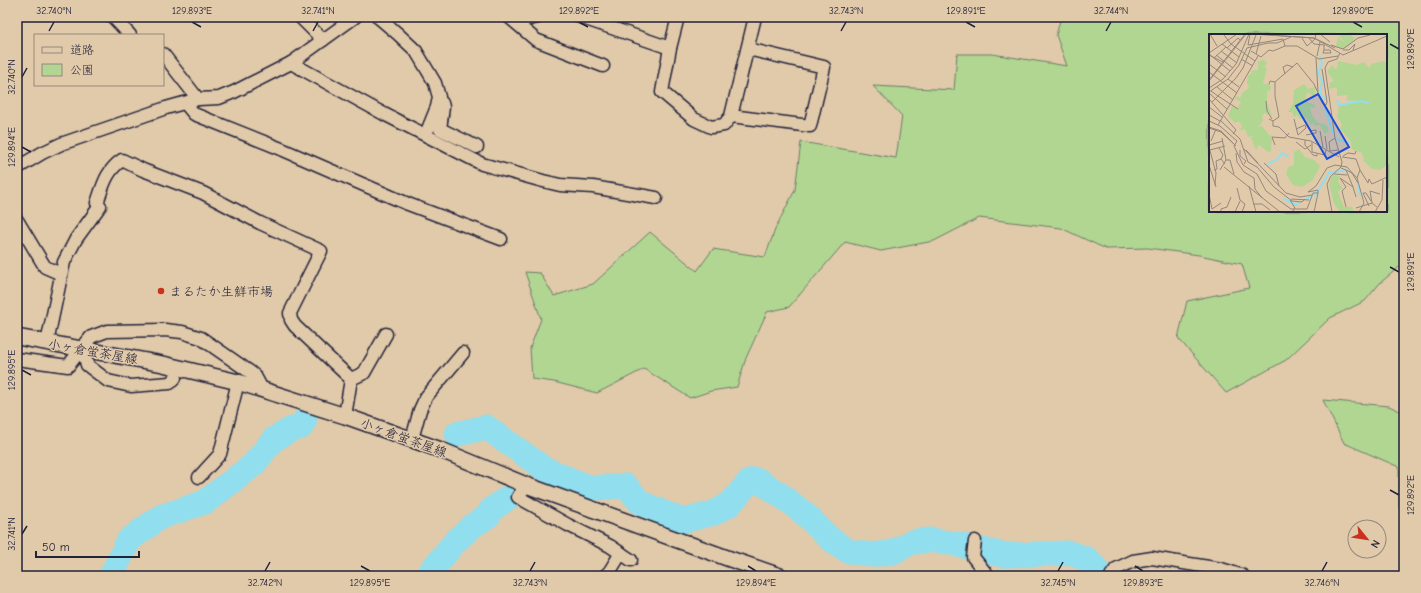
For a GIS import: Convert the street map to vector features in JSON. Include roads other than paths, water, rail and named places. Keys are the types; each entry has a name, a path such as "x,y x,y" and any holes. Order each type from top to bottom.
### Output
{"street":[{"path":"113,17 129,34"},
{"path":"300,17 323,40"},
{"path":"17,168 61,144 198,99 219,98 234,92 291,62 355,17"},
{"path":"378,17 416,51 435,83 444,107 440,129 477,147"},
{"path":"513,20 538,17"},
{"path":"580,17 670,48"},
{"path":"678,17 670,48 662,92 694,119 711,128 724,125 731,116 755,17"},
{"path":"513,20 536,40 603,66"},
{"path":"731,116 810,126 824,67 748,49"},
{"path":"164,55 198,99"},
{"path":"291,62 384,114 426,134 482,164 543,181 593,187 656,198"},
{"path":"426,134 437,107 439,97"},
{"path":"185,103 194,114 280,148 408,204 501,239"},
{"path":"47,343 64,262 76,239 100,206 97,203 106,178 114,166 122,160 143,170 203,193 260,223 322,251 290,313 291,320 300,331 351,379"},
{"path":"17,220 45,267 61,274"},
{"path":"17,359 68,366 91,337 107,331 165,330 182,332 201,338 250,372 255,376 262,389"},
{"path":"351,379 364,373 386,334"},
{"name":"小ヶ倉蛍茶屋線","path":"17,338 163,364 262,389 412,439 470,460 526,485 780,576"},
{"path":"83,349 87,365 108,381 131,386 145,386 170,383 175,378"},
{"path":"412,439 420,410 426,397 463,353"},
{"path":"345,416 351,379"},
{"path":"199,477 220,454 238,382"},
{"path":"526,485 518,497 568,525 610,546 631,560"},
{"path":"975,541 974,557 988,576"},
{"path":"605,576 610,571 621,553"},
{"path":"1111,576 1116,569 1133,561 1152,558 1221,569 1243,576"}],"waterway":[{"path":"111,576 129,540 160,517 205,502 253,465 274,439 292,429 301,427 305,420"},
{"path":"457,434 486,427 543,468 590,488 626,486 641,503 683,521 714,513 730,504 748,483 752,480 758,480 805,514 829,538 848,551 872,555 893,552 912,542 931,540 1004,555 1070,553 1087,559 1096,568 1101,576"},
{"path":"427,576 453,544 471,527 489,515 491,510 509,497"}],"place":[{"name":"まるたか生鮮市場","path":"161,291"}]}
